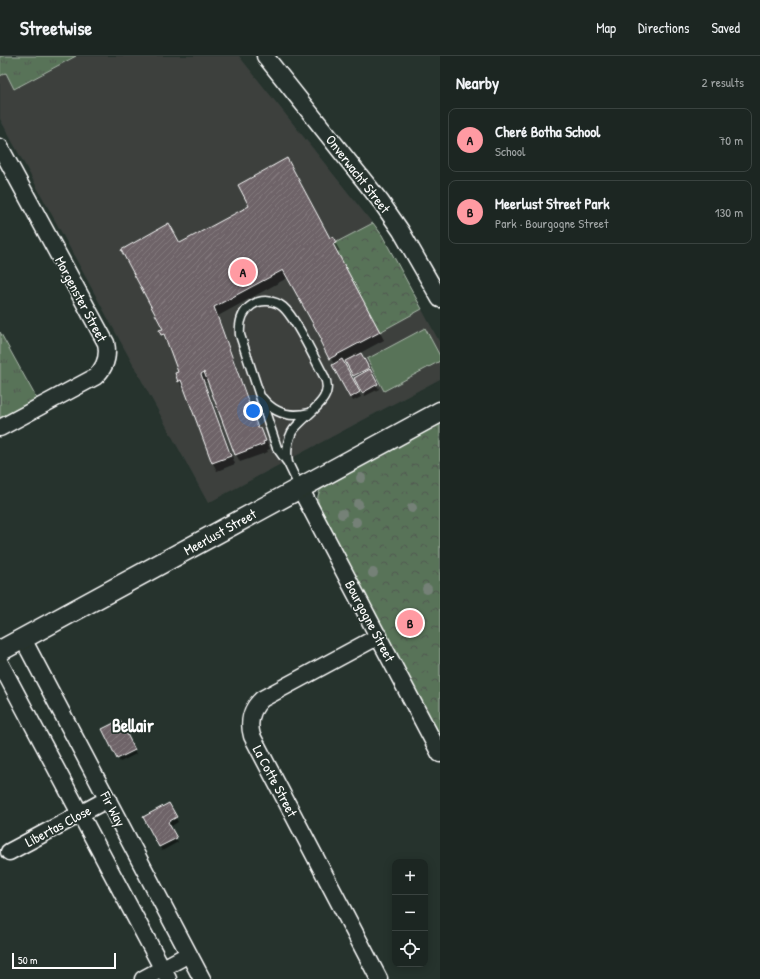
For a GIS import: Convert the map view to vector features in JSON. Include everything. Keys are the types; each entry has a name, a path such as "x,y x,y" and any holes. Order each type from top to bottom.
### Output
{"street":[{"name":"Onverwacht Street","path":"265,56 384,207 407,240 440,299"},
{"name":"Morgenster Street","path":"0,147 106,343 107,355 104,367 95,377 0,428"},
{"name":"Meerlust Street","path":"0,651 440,412"},
{"name":"Bourgogne Street","path":"300,488 440,754"},
{"name":"La Cotte Street","path":"379,636 262,699 252,711 250,723 252,736 379,979"},
{"name":"Fir Way","path":"23,639 202,979"},
{"path":"0,663 165,974"},
{"name":"Libertas Close","path":"9,852 108,799"},
{"path":"143,979 165,974 189,954"}],"lane":[{"path":"288,463 286,454 293,430 326,396 326,380 287,311 282,306 264,301 252,305 243,315 240,321 240,335 277,448 288,463 300,488"},
{"path":"258,391 267,404 281,413 295,416 309,413"}],"shaded area":[{"path":"76,56 239,56 382,235 440,343 440,379 208,503 0,119 0,76 6,73 14,89"}],"green space":[{"path":"0,56 76,56 14,89 6,73 0,76"},
{"path":"373,223 382,235 422,309 380,332 333,244"},
{"path":"425,328 440,356 440,361 384,391 367,359"},
{"path":"0,332 37,399 0,419"},
{"path":"440,423 440,737 320,508 318,499 320,490 325,486"}],"building":[{"path":"287,158 330,238 333,236 336,243 333,244 380,332 329,359 320,341 322,340 283,270 214,307 258,428 261,428 266,441 263,442 264,444 235,455 204,372 201,374 231,456 212,463 181,380 178,382 175,373 178,372 164,334 161,335 159,330 163,329 121,250 169,223 180,243 249,206 238,185"},
{"path":"361,353 369,368 353,376 345,361"},
{"path":"342,359 360,392 350,398 332,365"},
{"path":"370,369 378,384 362,393 354,378"},
{"path":"120,720 135,750 117,759 102,729"},
{"path":"169,803 177,817 168,822 177,838 159,847 143,817"}],"place":[{"name":"Cheré Botha School","path":"243,272"},
{"name":"Meerlust Street Park","path":"410,623"}],"district":[{"name":"Bellair","path":"133,726"}]}
